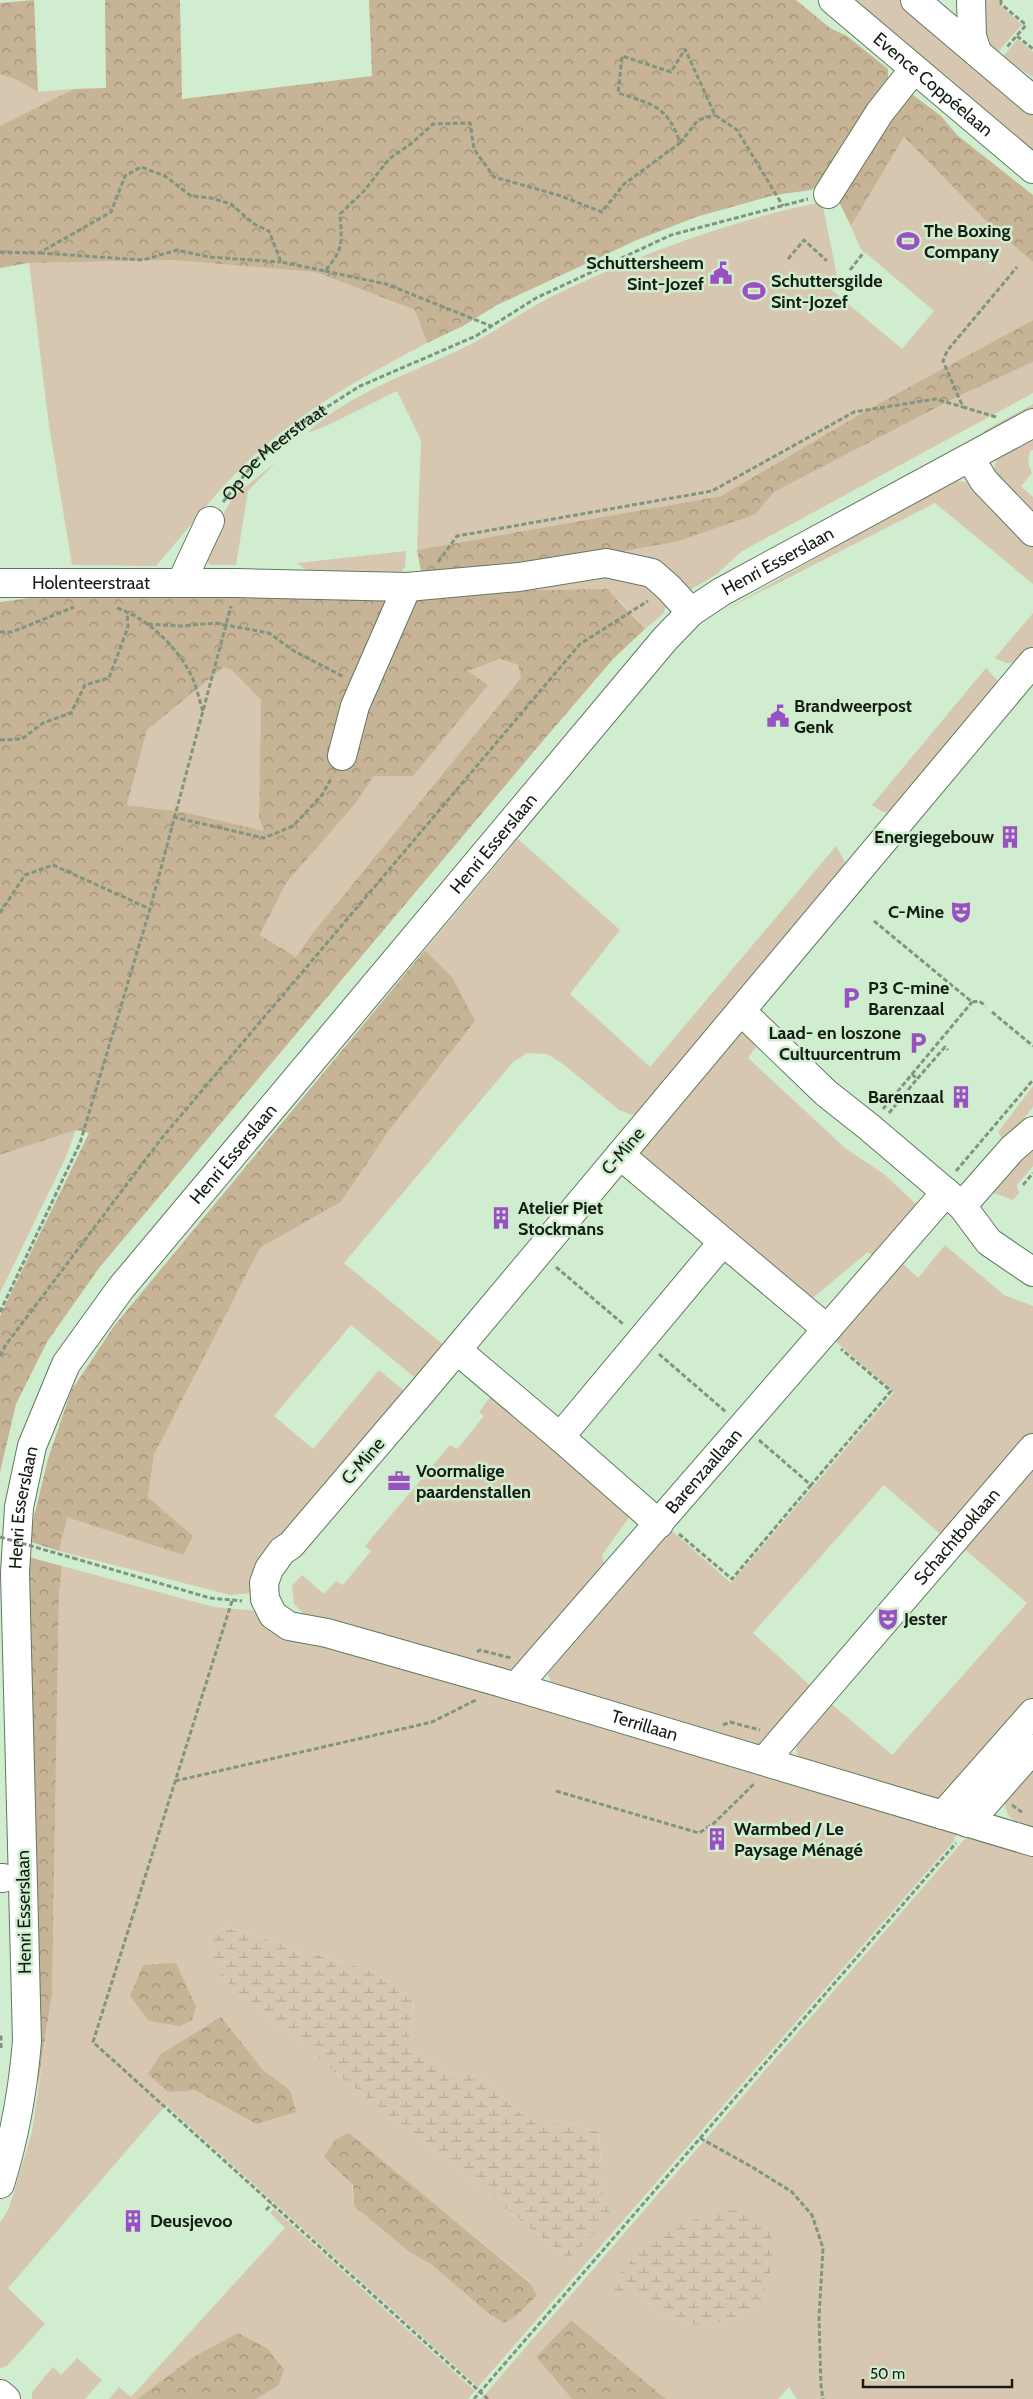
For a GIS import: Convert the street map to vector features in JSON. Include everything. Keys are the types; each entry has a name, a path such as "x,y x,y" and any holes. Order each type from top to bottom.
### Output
{"street":[{"name":"Evence Coppéelaan","path":"833,0 1033,169"},
{"path":"971,0 972,36 977,52"},
{"path":"928,3 977,52 1033,100"},
{"path":"828,194 880,112 914,68"},
{"name":"Henri Esserslaan","path":"0,2184 12,2143 24,2084 27,2040 15,1573 19,1507 32,1446 66,1364 120,1288 403,948 665,638 691,612 721,592 1033,423"},
{"path":"970,458 984,481 1033,532"},
{"path":"210,521 182,583 407,588 519,577 606,563 652,574 670,588 691,612"},
{"name":"Holenteerstraat","path":"0,583 182,583"},
{"path":"342,756 355,706 407,588"},
{"name":"C-Mine","path":"265,1599 264,1583 269,1569 282,1551 291,1545 457,1350 1033,662"},
{"path":"741,1011 826,1093 877,1122 950,1195 988,1242 1033,1272"},
{"name":"Barenzaallaan","path":"527,1690 547,1654 668,1528 833,1338 892,1254 950,1195 1033,1131"},
{"path":"620,1155 833,1338"},
{"path":"560,1436 722,1242"},
{"path":"457,1350 668,1528"},
{"name":"Schachtboklaan","path":"775,1765 792,1730 1033,1448"},
{"path":"291,1545 282,1566 280,1580 288,1606 311,1629"},
{"name":"Terrillaan","path":"265,1599 273,1615 289,1626 311,1629 527,1690 956,1819 1031,1830"},
{"path":"956,1819 1033,1713"},
{"path":"956,1819 1033,1749"},
{"path":"0,2394 6,2399"}],"path":[{"path":"1001,0 1001,4 1026,25 1016,36 1033,49"},
{"path":"325,272 335,260 342,244 340,214 364,191 389,159 412,143 433,124 470,123 474,150 494,177 558,195 602,212 624,184 680,143 698,120 715,115 685,48 672,72 622,56 618,93 656,105 674,126 680,143"},
{"name":"Op De Meerstraat","path":"210,521 257,459 302,423 360,386 476,336 536,298 671,235 784,206 738,130 715,115"},
{"path":"39,253 112,212 125,176 142,167 165,176 191,196 212,198 231,204 254,224 269,231 281,262"},
{"path":"788,259 804,240 827,261"},
{"path":"0,252 143,260 177,250 209,257 281,262 386,284 491,326"},
{"path":"850,270 864,252"},
{"path":"963,407 944,361 946,352 1018,267"},
{"path":"435,565 457,536 712,491 854,412 935,400 999,418"},
{"path":"0,1312 80,1142 150,909 237,583"},
{"path":"0,1356 161,1139 580,644 653,598"},
{"path":"0,632 12,632 82,606"},
{"path":"113,606 148,624 169,644 190,672 203,713"},
{"path":"0,740 22,739 43,723 70,713 85,685 110,678 128,627 127,612"},
{"path":"148,624 182,626 215,622 268,633 294,651 364,687"},
{"path":"173,817 264,838 292,826 322,795 342,756"},
{"path":"0,914 25,875 53,865 150,909"},
{"path":"874,921 972,1002"},
{"path":"877,1122 912,1074 972,1002 979,1001 986,1006"},
{"path":"992,1012 1033,1046"},
{"path":"877,1122 918,1079 944,1047 948,1050"},
{"path":"912,1074 918,1079"},
{"path":"950,1195 1033,1080"},
{"path":"1023,1185 1033,1173"},
{"path":"668,1528 732,1579 891,1391 833,1338"},
{"path":"758,1439 811,1485"},
{"path":"0,1537 210,1598 232,1601 93,2042 488,2399"},
{"path":"175,1781 432,1722 479,1698"},
{"path":"556,1791 699,1832 714,1823 775,1765"},
{"path":"1008,1802 1031,1830"},
{"path":"474,2399 964,1834 956,1819"},
{"path":"700,2138 792,2192 812,2216 823,2248 819,2318 823,2399"},
{"path":"266,2210 272,2204"}],"green space":[{"path":"34,0 38,92 17,80 0,74 0,3"},
{"path":"105,0 180,0 182,99 372,76 369,0 796,0 830,28 847,36 888,69 888,81 827,181 811,190 775,195 696,217 637,240 497,305 463,326 427,343 415,310 315,272 172,260 29,263 0,268 0,126 74,89 106,88"},
{"path":"845,0 904,0 1033,109 1033,158"},
{"path":"976,0 1000,0 1000,5 1022,25 997,53 980,37"},
{"path":"1018,39 1033,52 1033,77 1002,57"},
{"path":"0,74 17,80 38,92 74,89 0,126"},
{"path":"909,92 941,116 957,135 1033,195 1033,262 992,227 904,137 851,226 838,200"},
{"path":"904,137 992,227 1033,262 1033,320 874,406 721,496 417,550 421,440 397,391 324,427 307,433 344,405 364,394 469,345 540,303 616,267 718,229 822,202 837,276 828,287 902,349 934,311 860,248 851,226"},
{"path":"172,260 315,272 415,310 427,343 331,397 264,446 221,489 156,566 72,565 49,425 29,263"},
{"path":"1033,320 1033,362 961,395 774,492 756,514 679,541 624,551 422,577 417,550 721,496 874,406"},
{"path":"1033,362 1033,393 742,551 717,574 690,590 642,560 611,553 756,514 774,492 961,395"},
{"path":"1033,404 1033,410 981,438 984,431"},
{"path":"1033,438 1033,450 1030,451 1028,462 1032,473 1021,486 1033,497 1033,521 993,471 997,460"},
{"path":"276,462 248,491 236,565 210,565 203,557 202,550 233,497"},
{"path":"950,482 971,483 980,490 1033,547 1033,584 935,503 723,611"},
{"path":"406,551 405,567 398,577 313,575 297,563"},
{"path":"624,574 656,591 666,606 663,614 645,629 618,599 505,591"},
{"path":"112,587 394,593 607,589 645,629 614,658 547,736 99,1268 47,1342 16,1404 0,1472 0,1316 89,1133 76,1130 0,1155 0,602","holes":["500,659 518,665 521,678 311,935 296,957 260,935 286,883 354,805 374,776 413,776 488,685 468,671","224,667 232,670 261,700 259,818 264,831 184,812 127,805 147,730"]},
{"path":"1033,613 1033,646 1018,663 1006,663 995,658"},
{"path":"500,659 518,665 521,678 311,935 296,957 260,935 285,883 264,831 184,812 127,805 147,730 224,667 232,669 261,700 259,817 468,671"},
{"path":"986,668 997,680 999,689 894,812 883,812 872,805"},
{"path":"518,839 620,930 570,994 650,1067 836,846 847,866 643,1110 633,1115 619,1110 563,1064 547,1054 527,1053 512,1063 344,1263 447,1348 419,1381 351,1325 274,1416 313,1449 379,1370 408,1394 251,1593 230,1595 59,1551 66,1516 183,1555 192,1536 148,1497 154,1455 260,1248 341,1202 390,1129 452,977 425,950"},
{"path":"425,950 452,977 475,1021 390,1129 341,1202 260,1248 154,1455 148,1497 193,1536 183,1555 67,1517 59,1551 28,1541 48,1459 71,1391 114,1326"},
{"path":"742,1021 761,1040 748,1058 845,1148 884,1174 917,1205 877,1260 868,1252 809,1301 628,1156"},
{"path":"1033,1086 1033,1107 1005,1143 998,1132"},
{"path":"76,1130 65,1159 0,1293 0,1155"},
{"path":"1033,1151 1033,1166 1017,1185 1019,1193 1013,1200 994,1193 1000,1180"},
{"path":"945,1245 1004,1295 1033,1306 1033,1438 946,1539 884,1485 753,1633 816,1691 759,1749 553,1687 548,1675 550,1659 671,1530 731,1583 894,1392 834,1340 897,1258 918,1278"},
{"path":"491,1396 635,1509 602,1555 607,1573 525,1669 505,1676 320,1622 305,1615 294,1604 292,1586 302,1575 324,1594 336,1581 343,1585 371,1551 365,1546 450,1445 457,1449 484,1416 479,1412"},
{"path":"1033,1461 1033,1706 960,1791 934,1803 808,1764 802,1760 796,1751 797,1743 812,1720 829,1702 892,1755 1027,1603 960,1545"},
{"path":"28,1557 62,1566 59,1594 52,1994 38,2085 40,1997"},
{"path":"62,1566 214,1607 260,1611 953,1827 957,1834 953,1842 478,2387 166,2105 8,2288 45,2324 7,2366 0,2368 0,2223 9,2208 32,2132 52,1994 59,1594","holes":["225,1927 369,1970 395,1985 414,2002 409,2040 445,2071 483,2077 518,2111 539,2125 570,2123 599,2132 604,2202 611,2216 569,2259 252,2006 221,1977 208,1940","245,2048 263,2070 290,2090 256,2124 195,2090","348,2133 530,2282 504,2323 489,2314 432,2265 408,2251 354,2206"]},
{"path":"1033,1760 1033,1827 1014,1820 1008,1814 1004,1794"},
{"path":"973,1834 1033,1852 1033,2399 797,2399 789,2387 778,2399 666,2399 571,2320 536,2357 572,2399 481,2399 964,1840","holes":["632,2292 760,2307 706,2328 667,2317"]},
{"path":"225,1927 369,1970 395,1985 414,2002 409,2040 445,2071 483,2077 518,2111 539,2125 570,2123 599,2132 604,2202 612,2216 569,2259 252,2006 221,1977 208,1940"},
{"path":"176,1963 196,2007 192,2020 180,2026 149,2021 130,1996 143,1965"},
{"path":"221,2017 263,2070 290,2090 296,2112 256,2124 195,2090 168,2092 148,2074 161,2054"},
{"path":"349,2133 530,2283 537,2295 516,2316 504,2323 489,2314 432,2265 408,2251 354,2206 353,2185 324,2157 335,2140"},
{"path":"274,2209 475,2391 468,2399 256,2399 278,2386 192,2358 137,2399 109,2399 119,2387 131,2397 285,2228 270,2213"},
{"path":"736,2209 762,2220 769,2229 772,2239 773,2250 770,2274 760,2307 706,2328 667,2317 632,2292 606,2291 652,2236 693,2220"},
{"path":"571,2320 666,2399 572,2399 536,2357"},
{"path":"238,2333 268,2349 284,2370 278,2386 256,2399 137,2399 192,2358"},
{"path":"77,2358 102,2380 85,2399 32,2399 32,2392 53,2367 61,2375"}],"place":[{"name":"The Boxing Company","path":"908,241"},
{"name":"Schuttersheem Sint-Jozef","path":"721,273"},
{"name":"Schuttersgilde Sint-Jozef","path":"754,291"},
{"name":"Brandweerpost Genk","path":"778,716"},
{"name":"Energiegebouw","path":"1010,837"},
{"name":"C-Mine","path":"961,912"},
{"name":"P3 C-mine Barenzaal","path":"851,998"},
{"name":"Laad- en loszone Cultuurcentrum","path":"918,1043"},
{"name":"Barenzaal","path":"961,1097"},
{"name":"Atelier Piet Stockmans","path":"501,1218"},
{"name":"Voormalige paardenstallen","path":"399,1481"},
{"name":"Jester","path":"888,1619"},
{"name":"Warmbed / Le Paysage Ménagé","path":"717,1839"},
{"name":"Deusjevoo","path":"133,2221"}]}
